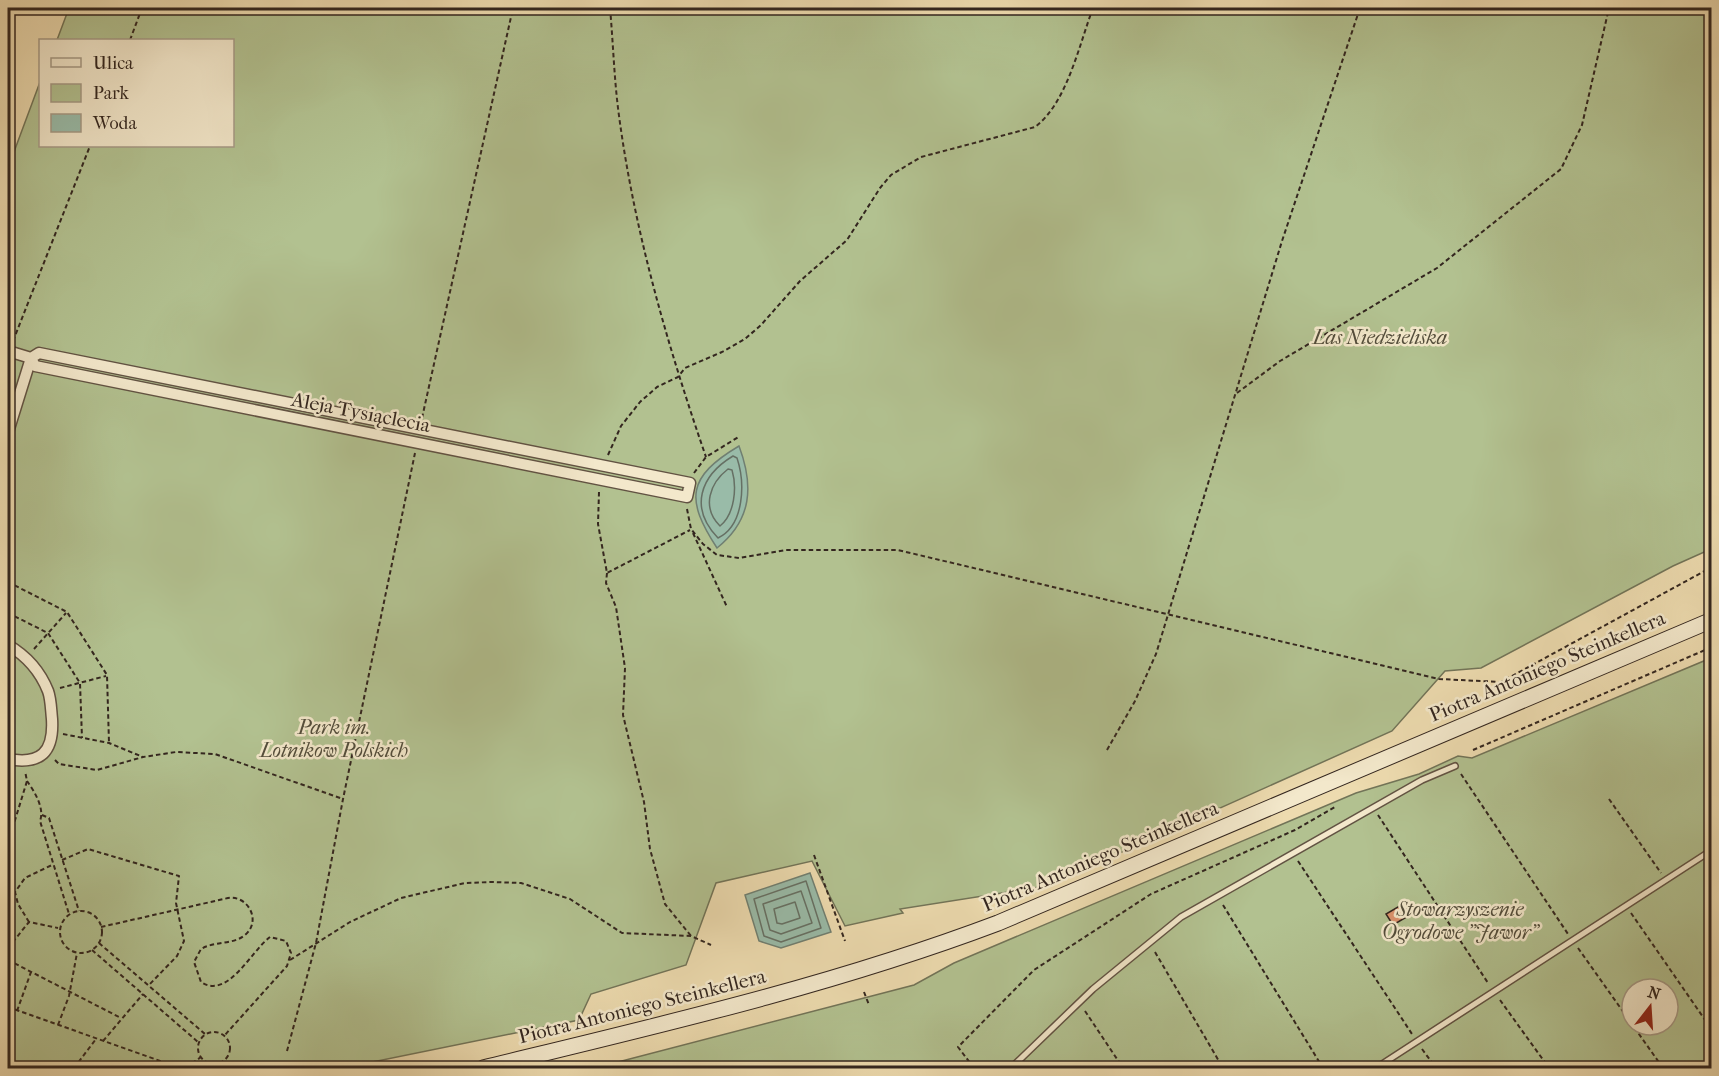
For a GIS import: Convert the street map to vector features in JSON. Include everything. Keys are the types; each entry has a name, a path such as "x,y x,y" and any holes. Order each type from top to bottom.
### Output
{"street":[{"name":"Aleja Tysiąclecia","path":"8,351 31,358 35,366 687,497"},
{"name":"Aleja Tysiąclecia","path":"31,358 39,353 420,427 690,483"},
{"path":"8,432 31,358"},
{"path":"687,497 690,483"},
{"name":"Piotra Antoniego Steinkellera","path":"483,1068 803,987 938,945 998,923 1712,620"},
{"path":"8,645 26,658 48,692 52,732 47,752 24,762 8,759"}],"lane":[{"path":"1011,1068 1079,1002 1181,917 1373,807 1422,780 1455,766"},
{"path":"1376,1068 1712,850"}],"path":[{"path":"138,8 139,17"},
{"path":"130,39 142,8"},
{"path":"420,427 513,8"},
{"path":"610,8 618,107 641,233 678,377 706,457"},
{"path":"678,377 685,368 730,348 761,325 800,281 847,240 880,188 891,175 921,157 1035,127 1046,119 1062,91 1093,8"},
{"path":"1107,750 1135,701 1156,654 1282,240 1359,8"},
{"path":"1235,394 1280,361 1437,268 1561,169 1582,125 1609,8"},
{"path":"8,351 90,147"},
{"path":"690,483 695,470 706,457 740,436"},
{"path":"287,1052 316,943 343,799 417,442"},
{"path":"687,497 687,515 691,529 728,606"},
{"path":"691,529 703,544 717,555 740,558 786,550 898,550 1439,679 1501,682 1712,567"},
{"path":"8,567 9,583 67,612 107,675 109,743"},
{"path":"607,573 606,584 616,607 625,668 623,715 644,802 650,849 665,904 691,936"},
{"path":"26,658 67,612"},
{"path":"8,613 48,633 80,683 82,738"},
{"path":"1473,750 1712,647"},
{"path":"48,692 107,675"},
{"path":"52,732 109,743 143,757"},
{"path":"47,752 59,764 97,770 143,757 176,752 214,754 343,799"},
{"path":"24,762 27,781 35,793 42,815 40,820 69,914"},
{"path":"1455,766 1572,941 1663,1068"},
{"path":"8,843 27,781"},
{"path":"1609,799 1666,880"},
{"path":"972,1068 958,1047 1034,970 1151,894 1295,830 1335,807"},
{"path":"1373,807 1494,992 1549,1068"},
{"path":"42,815 49,818 78,911"},
{"path":"49,848 58,845"},
{"path":"62,860 88,849 179,876 178,910 184,941 182,948 148,985"},
{"path":"1293,853 1436,1068"},
{"path":"814,855 845,941"},
{"path":"15,892 25,878 53,865"},
{"path":"57,877 67,874"},
{"path":"225,1036 290,960 316,943 376,908 401,898 465,883 521,883 562,896 622,933 691,936 711,945"},
{"path":"8,888 15,892 18,904 29,922 60,928"},
{"path":"1217,895 1323,1068"},
{"path":"101,927 234,897 250,907 253,923 243,937 207,946 196,955 195,971 206,985 218,986 225,982 270,937 286,941 291,953 290,960"},
{"path":"1626,905 1712,1030"},
{"path":"78,911 90,913 101,927 99,942 92,950 77,953 65,947 60,938 60,928 69,914 78,911"},
{"path":"8,948 29,922"},
{"path":"99,942 205,1035"},
{"path":"1149,942 1222,1068"},
{"path":"92,950 198,1042 201,1057 212,1064 224,1060 230,1049 225,1036"},
{"path":"58,1025 69,991 77,953"},
{"path":"8,960 121,1018"},
{"path":"17,1011 31,972"},
{"path":"864,992 869,1005"},
{"path":"104,1041 143,994"},
{"path":"154,1003 161,996"},
{"path":"1079,1002 1123,1068"},
{"path":"8,1007 180,1068"},
{"path":"198,1042 205,1035 213,1032 225,1036"},
{"path":"74,1068 96,1039"},
{"path":"186,1068 201,1057"}],"green space":[{"path":"69,8 1711,8 1711,549 1673,566 1481,668 1445,671 1392,731 1046,886 900,909 903,913 845,926 812,861 716,883 686,965 591,994 579,1020 343,1068 8,1068 8,168 39,85 39,147 234,147 234,39 57,39"},
{"name":"Stowarzyszenie Ogrodowe \"Jawor\"","path":"1711,658 1711,1068 595,1068 914,985 954,963 1356,793 1419,774 1458,756 1472,758"}],"water":[{"path":"739,446 747,475 747,502 737,526 717,548 700,516 696,502 696,490 709,468"},
{"path":"810,873 831,932 781,948 759,941 745,895"}],"building":[{"path":"1403,904 1410,915 1393,925 1386,914"}],"park label":[{"name":"Las Niedzieliska","path":"1380,337"},
{"name":"Park im. Lotnikow Polskich","path":"334,738"}]}
